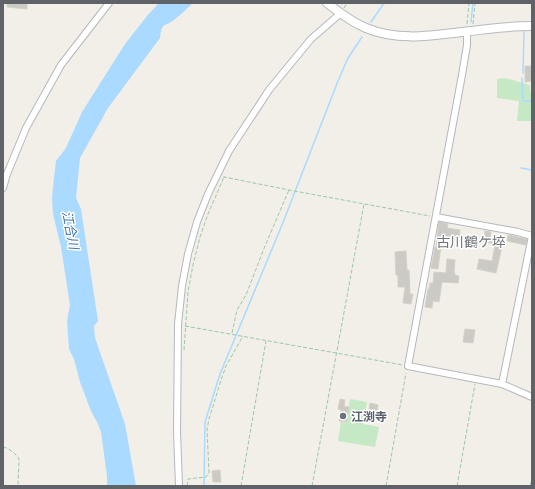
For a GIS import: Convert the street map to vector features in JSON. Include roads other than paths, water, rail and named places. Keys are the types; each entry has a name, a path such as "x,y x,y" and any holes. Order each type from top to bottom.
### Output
{"street":[{"path":"3,188 6,174 26,128 61,66 109,3"},
{"path":"331,6 348,19 364,28 386,35 414,37 512,26 532,26"},
{"path":"179,486 177,425 178,324 182,286 188,254 197,222 208,194 229,151 269,90 311,39 341,13"},
{"path":"470,31 408,366 502,384 532,397"},
{"path":"436,217 518,232 532,236 502,384"}],"water":[{"name":"江合川","path":"159,3 193,3 163,27 160,38 108,108 80,158 76,198 81,209 98,321 94,326 95,338 125,424 136,486 107,486 101,432 91,411 80,382 74,359 69,349 67,321 70,305 61,247 53,214 53,187 56,161 66,148 82,112 125,44"}],"waterway":[{"path":"371,22 384,3"},
{"path":"471,22 473,3"},
{"path":"523,73 524,32"},
{"path":"204,486 205,422 220,374 282,225 338,81 348,58 362,37"},
{"path":"522,78 523,101 532,101"},
{"path":"521,168 532,170"}],"place":[{"name":"江渕寺","path":"343,416"}],"district":[{"name":"古川鶴ケ埣","path":"471,241"}]}
